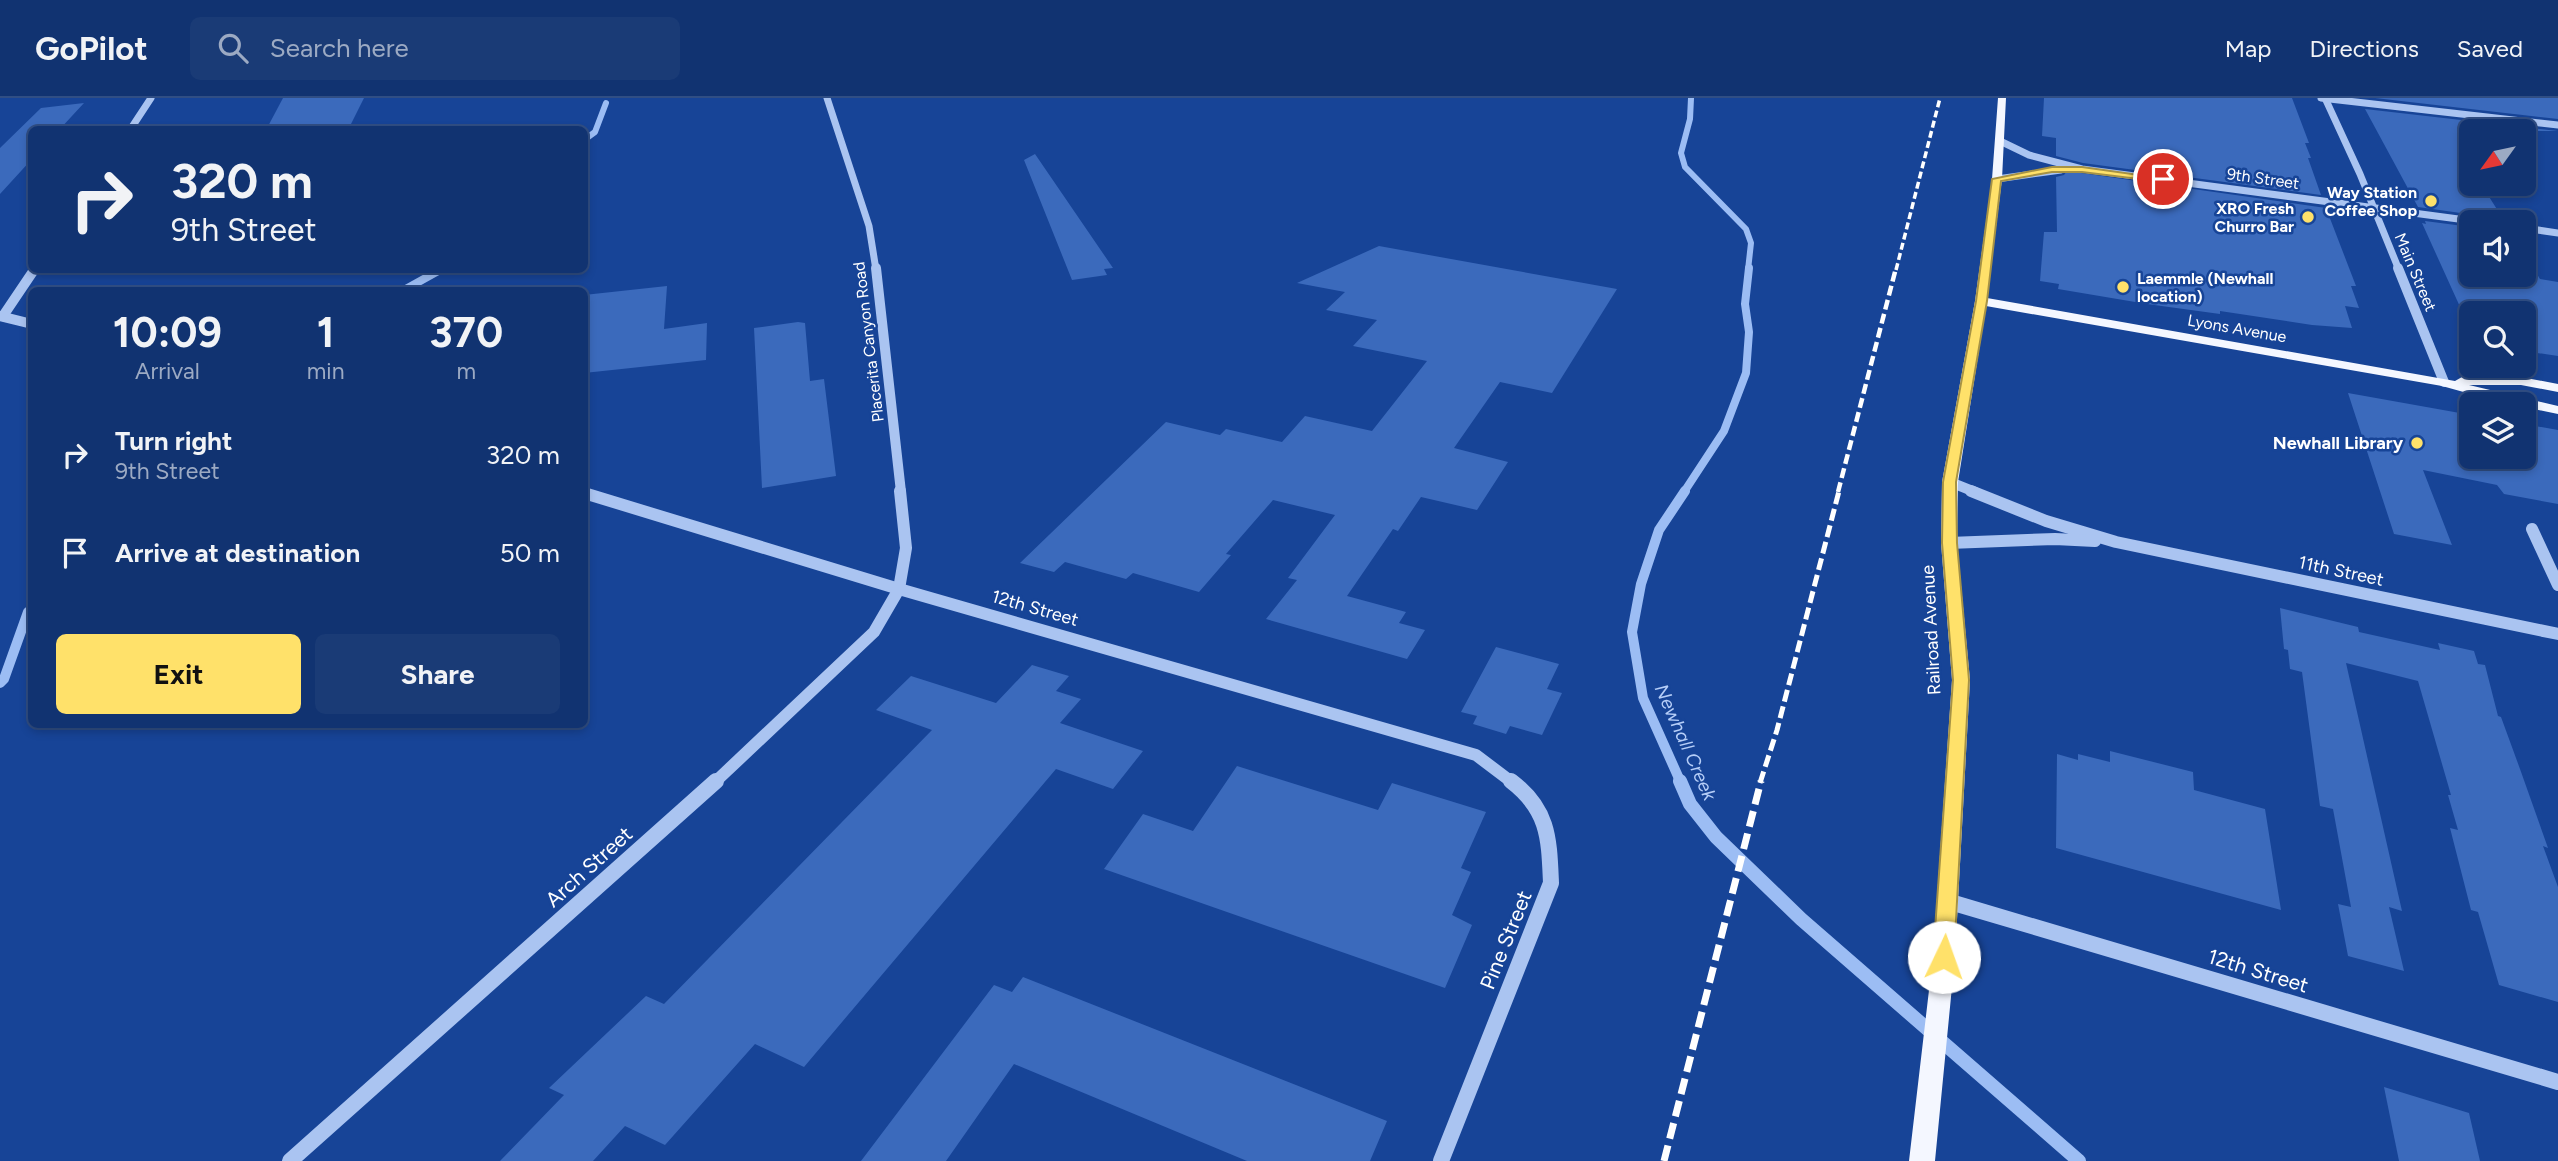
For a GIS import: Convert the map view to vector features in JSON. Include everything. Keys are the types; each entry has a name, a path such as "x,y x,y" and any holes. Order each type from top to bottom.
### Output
{"main road":[{"name":"Railroad Avenue","path":"1922,1161 1944,957 1961,680 1949,543 1950,482 1982,301 1997,179 2002,98"},
{"name":"Lyons Avenue","path":"1982,301 2444,382 2503,399 2558,410"},
{"name":"Lyons Avenue","path":"2444,382 2521,382 2558,388"}],"street":[{"path":"133,126 151,98"},
{"name":"Placerita Canyon Road","path":"827,98 869,226 874,253 885,331 906,548 899,589"},
{"path":"2324,98 2558,125"},
{"name":"Main Street","path":"2324,98 2373,208 2444,382"},
{"name":"9th Street","path":"2000,141 2029,155 2082,169 2459,219"},
{"name":"9th Street","path":"1997,179 2052,170 2082,169"},
{"path":"2536,230 2558,233"},
{"path":"28,323 1,316 32,273"},
{"name":"11th Street","path":"1950,482 2046,521 2116,542 2558,634"},
{"name":"12th Street","path":"588,494 899,589 1476,755"},
{"path":"2532,529 2558,585"},
{"name":"11th Street","path":"1949,543 2055,539 2116,542"},
{"name":"Arch Street","path":"290,1161 770,732 874,632 899,589"},
{"name":"Pine Street","path":"1441,1161 1551,883 1549,834 1529,795 1476,755"},
{"name":"12th Street","path":"1947,901 2558,1082"}],"building":[{"path":"283,98 364,98 350,126 268,126"},
{"path":"2044,98 2292,98 2309,143 2305,143 2311,158 2308,158 2321,195 2083,163 2056,156 2056,138 2042,136"},
{"path":"2375,98 2558,98 2558,119"},
{"path":"84,103 63,126 28,126 28,163 0,194 0,148 41,108"},
{"path":"2365,109 2459,120 2459,196 2489,196 2497,210 2459,210 2459,213 2418,207"},
{"path":"1035,154 1113,268 1104,269 1107,275 1072,280 1024,160"},
{"path":"2067,171 2326,208 2356,286 2351,286 2359,308 2345,306 2352,328 2147,304 2058,289 2059,284 2040,281 2044,232 2057,232 2056,177"},
{"path":"2425,221 2459,225 2459,287 2536,287 2536,272 2540,279 2558,282 2558,356 2536,353 2536,301 2459,301 2459,305 2422,223 2426,224"},
{"path":"1379,246 1617,289 1552,393 1500,382 1454,448 1508,462 1477,510 1421,497 1398,531 1393,529 1347,596 1406,612 1399,623 1425,630 1407,659 1266,619 1297,580 1288,578 1335,515 1273,500 1226,554 1231,555 1199,592 1133,573 1126,579 1065,562 1054,572 1020,563 1166,422 1220,435 1226,429 1282,442 1305,416 1372,431 1427,361 1353,346 1377,320 1326,310 1345,292 1297,283"},
{"path":"667,286 664,329 707,323 706,360 588,373 588,295"},
{"path":"805,323 810,381 824,379 836,476 762,488 754,328"},
{"name":"Newhall Library","path":"2348,393 2459,413 2459,469 2536,469 2536,426 2558,430 2558,504 2504,494 2497,485 2423,470 2452,545 2394,534"},
{"path":"2280,608 2358,627 2359,632 2440,650 2438,643 2474,651 2478,664 2485,665 2498,716 2501,717 2548,848 2543,846 2558,887 2558,1002 2499,985 2478,912 2471,910 2450,828 2458,830 2448,795 2451,795 2418,681 2346,663 2402,911 2389,907 2404,971 2348,956 2338,904 2351,907 2333,809 2320,806 2302,672 2290,669 2288,650 2284,649"},
{"path":"1496,647 1559,664 1547,689 1562,693 1542,735 1510,726 1506,734 1473,724 1477,716 1461,712"},
{"path":"1032,665 1069,676 1056,691 1081,699 1060,723 1143,751 1113,789 1056,769 804,1067 755,1044 665,1145 625,1126 593,1161 500,1161 564,1095 549,1088 646,996 664,1004 932,730 876,710 911,676 996,703"},
{"path":"2110,751 2193,772 2194,790 2265,809 2281,910 2056,848 2057,754 2078,760 2078,754 2110,762"},
{"path":"1237,766 1378,810 1392,783 1486,812 1461,868 1471,872 1452,915 1472,925 1445,988 1104,869 1143,814 1193,831"},
{"path":"1023,977 1387,1121 1370,1161 1247,1161 1014,1064 946,1161 861,1161 994,985 1012,992"},
{"path":"2384,1087 2469,1113 2480,1161 2399,1161"}],"waterway":[{"name":"Newhall Creek","path":"1691,98 1690,119 1681,153 1685,167 1746,229 1751,243 1748,270"},
{"path":"588,137 595,132 606,103"},
{"name":"Newhall Creek","path":"1684,492 1724,431 1746,373 1749,332 1745,304 1749,268"},
{"path":"409,287 435,273"},
{"name":"Newhall Creek","path":"1681,783 1643,698 1632,632 1641,584 1659,530 1685,491"},
{"path":"0,683 4,679 28,612"},
{"name":"Newhall Creek","path":"1680,781 1690,804 1716,837 1801,919 2079,1161"}],"railway":[{"path":"1896,270 1940,98"},
{"path":"1838,492 1896,268"},
{"path":"1760,783 1777,730 1839,491"},
{"path":"1664,1161 1761,781"}],"place":[{"name":"Way Station Coffee Shop","path":"2431,201"},
{"name":"XRO Fresh Churro Bar","path":"2308,217"},
{"name":"Laemmle (Newhall location)","path":"2123,287"},
{"name":"Newhall Library","path":"2417,443"}],"route":[{"path":"1944,957 1961,680 1949,543 1950,482 1982,301 1997,179 2034,172 2082,169 2163,179"}]}
